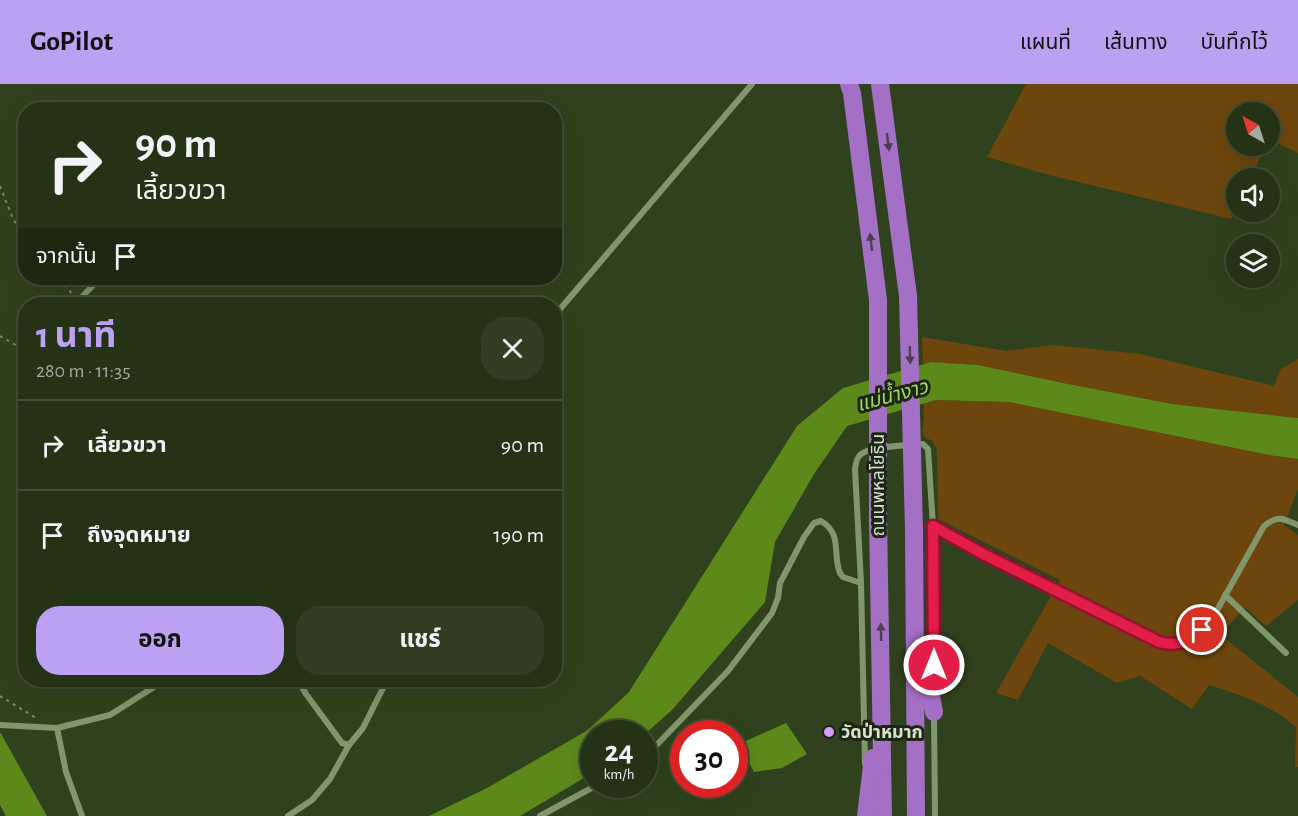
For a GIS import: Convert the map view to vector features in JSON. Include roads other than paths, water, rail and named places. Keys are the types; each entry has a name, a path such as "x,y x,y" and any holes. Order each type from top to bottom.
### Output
{"highway":[{"name":"ถนนพหลโยธิน","path":"849,84 878,300 878,519 883,816"},
{"name":"ถนนพหลโยธิน","path":"880,84 908,296 916,816"},
{"path":"914,605 934,712"},
{"path":"866,816 882,676"}],"street":[{"path":"562,307 752,84"},
{"path":"866,816 861,583 855,469 857,458 862,453 894,445 924,444 928,449 933,526 935,816"},
{"path":"933,526 985,555 1167,644 1179,644 1190,640 1215,614 1264,526 1274,519 1284,518 1298,525"},
{"path":"658,744 728,671 772,613 778,598 782,576 814,523 821,521 829,525 834,534 840,573 843,577 861,583"},
{"path":"1225,595 1286,653"},
{"path":"2,725 57,728 110,715 154,687"},
{"path":"302,687 342,743 349,745"},
{"path":"288,816 312,800 324,786 349,745 363,728 384,687"},
{"path":"57,728 66,772 82,816"},
{"path":"540,816 580,794"}],"water":[{"name":"แม่น้ำงาว","path":"931,362 978,365 1172,404 1298,418 1298,459 1009,402 936,400 847,426 814,474 775,542 765,602 672,710 658,722 658,720 599,720 629,692 797,426 843,388"},
{"path":"786,723 807,754 782,768 754,772 748,761 748,740"},
{"path":"0,732 47,816 6,816 0,805"},
{"path":"580,735 580,780 520,816 429,816 487,788"}],"place":[{"name":"วัดป่าหมาก","path":"829,732"}]}
